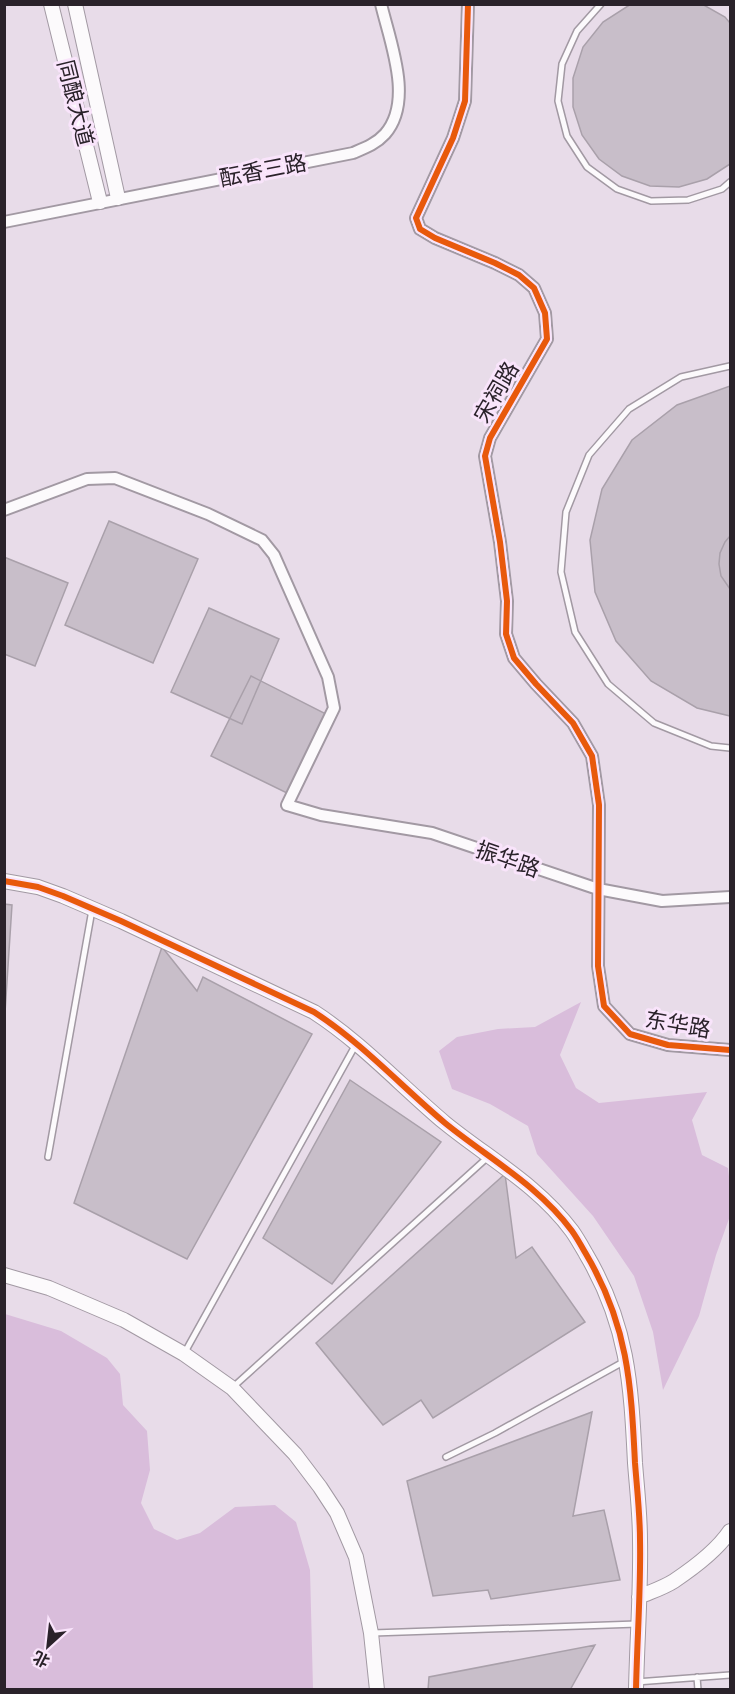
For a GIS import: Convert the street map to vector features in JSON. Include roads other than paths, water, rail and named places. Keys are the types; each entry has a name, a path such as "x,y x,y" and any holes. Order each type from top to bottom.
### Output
{"street":[{"name":"同酿大道","path":"51,4 100,202"},
{"name":"同酿大道","path":"75,4 118,198"},
{"name":"酝香三路","path":"4,222 353,153 371,146 384,135 393,121 399,102 399,83 381,4"},
{"name":"宋祠路","path":"468,4 465,101 453,138 416,218 420,230 495,262 519,275 534,288 545,313 547,339 490,438 485,456 500,542 507,601 506,634 511,650 514,658 536,684 573,723 592,756 598,805 598,889"},
{"name":"振华路","path":"4,510 87,479 115,478 208,514 262,540 274,555 328,677 334,708 287,805 321,815 432,833 598,889 662,901 730,897"},
{"path":"4,881 38,887 93,909 314,1012 339,1029 420,1102 527,1184 551,1206 573,1232 612,1306 619,1327 631,1391 639,1526 636,1685"},
{"name":"东华路","path":"598,889 598,966 604,1006 630,1034 668,1045 730,1050"},
{"path":"4,1275 49,1288 124,1320 184,1354 232,1388 295,1454 337,1513 356,1557 371,1633 376,1689"},
{"path":"639,1597 672,1582 698,1562 730,1531"}],"lane":[{"path":"601,4 576,31 562,64 558,101 567,136 587,167 616,189 651,201 688,200 722,189 730,182"},
{"path":"730,366 681,378 629,409 589,455 566,512 561,572 575,632 608,684 654,723 711,746 730,748"},
{"path":"48,1157 93,909"},
{"path":"184,1354 356,1044"},
{"path":"232,1388 489,1156"},
{"path":"446,1457 495,1433 626,1360"},
{"path":"371,1633 638,1624"},
{"path":"636,1685 730,1675"},
{"path":"697,1677 698,1689"}]}
